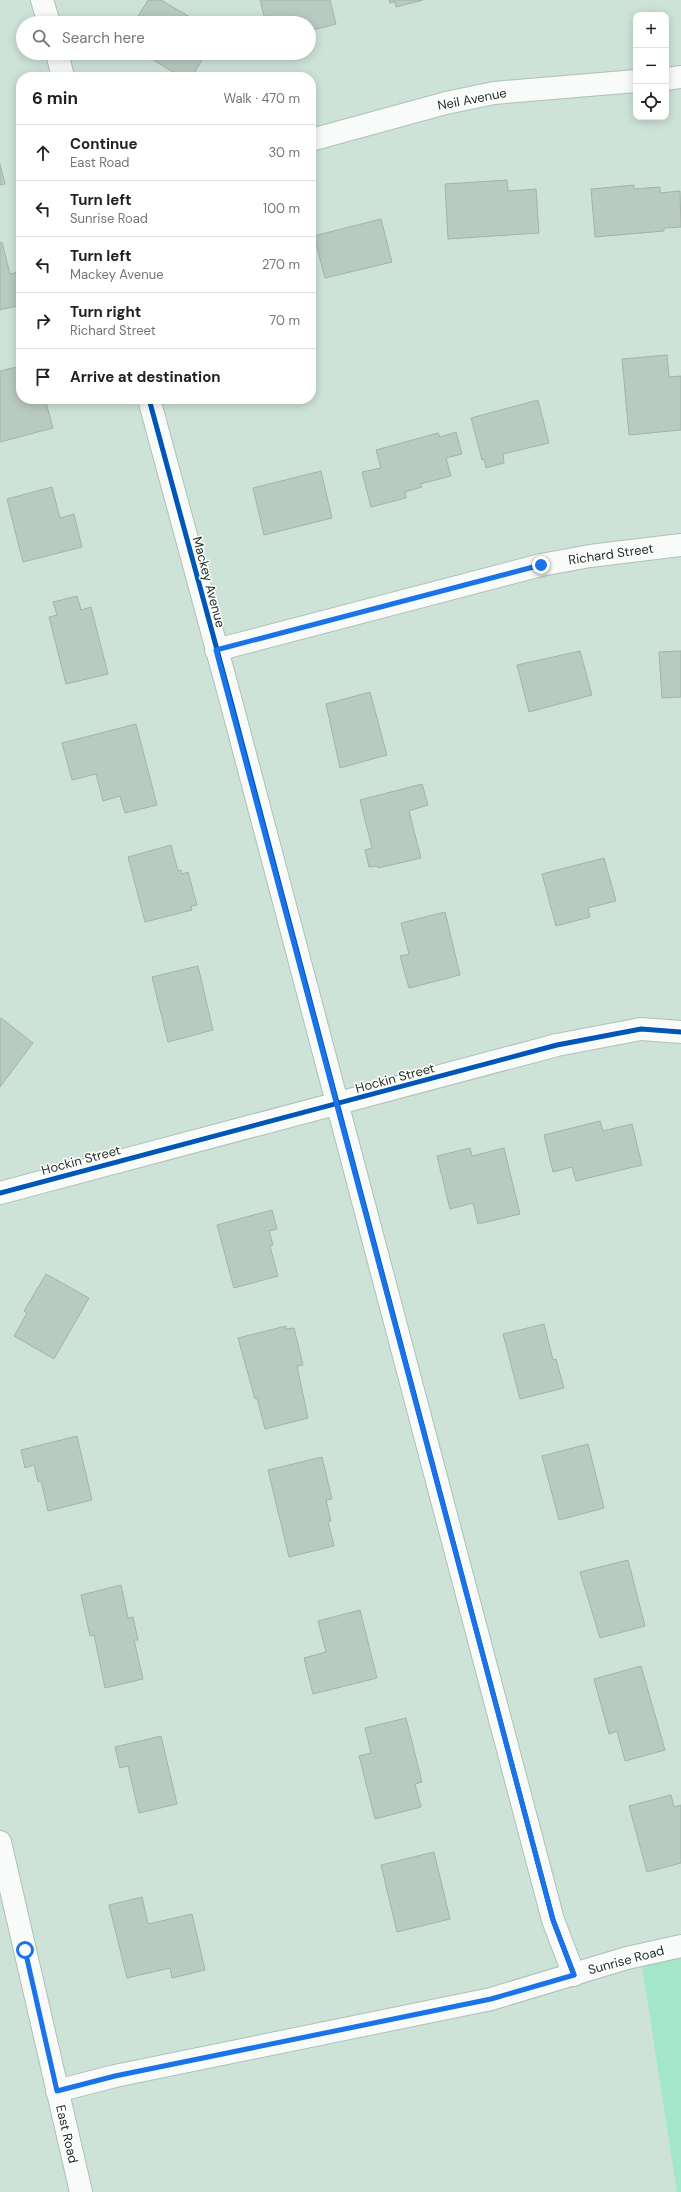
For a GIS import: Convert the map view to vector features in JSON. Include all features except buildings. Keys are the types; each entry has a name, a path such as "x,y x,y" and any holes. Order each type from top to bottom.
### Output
{"street":[{"path":"42,0 47,16"},
{"path":"59,60 62,72"},
{"path":"669,78 681,77"},
{"name":"Neil Avenue","path":"316,139 446,103 494,93 633,81"},
{"name":"Mackey Avenue","path":"150,404 232,705 336,1105 553,1920 574,1975"},
{"name":"Richard Street","path":"216,650 541,565 590,556 681,545"},
{"name":"Hockin Street","path":"0,1193 564,1044 641,1028 681,1032"},
{"name":"East Road","path":"0,1842 81,2192"},
{"name":"Sunrise Road","path":"57,2091 115,2076 491,1999 627,1958 681,1946"}],"green space":[{"path":"681,1944 681,2192 677,2192 640,1953"}],"cycle path":[{"path":"150,404 232,705 553,1920 574,1975"},
{"path":"0,1193 557,1045 641,1029 681,1032"}],"route":[{"path":"25,1950 57,2091 115,2076 491,1999 574,1975 553,1920 336,1105 232,705 216,650 541,565"}]}
